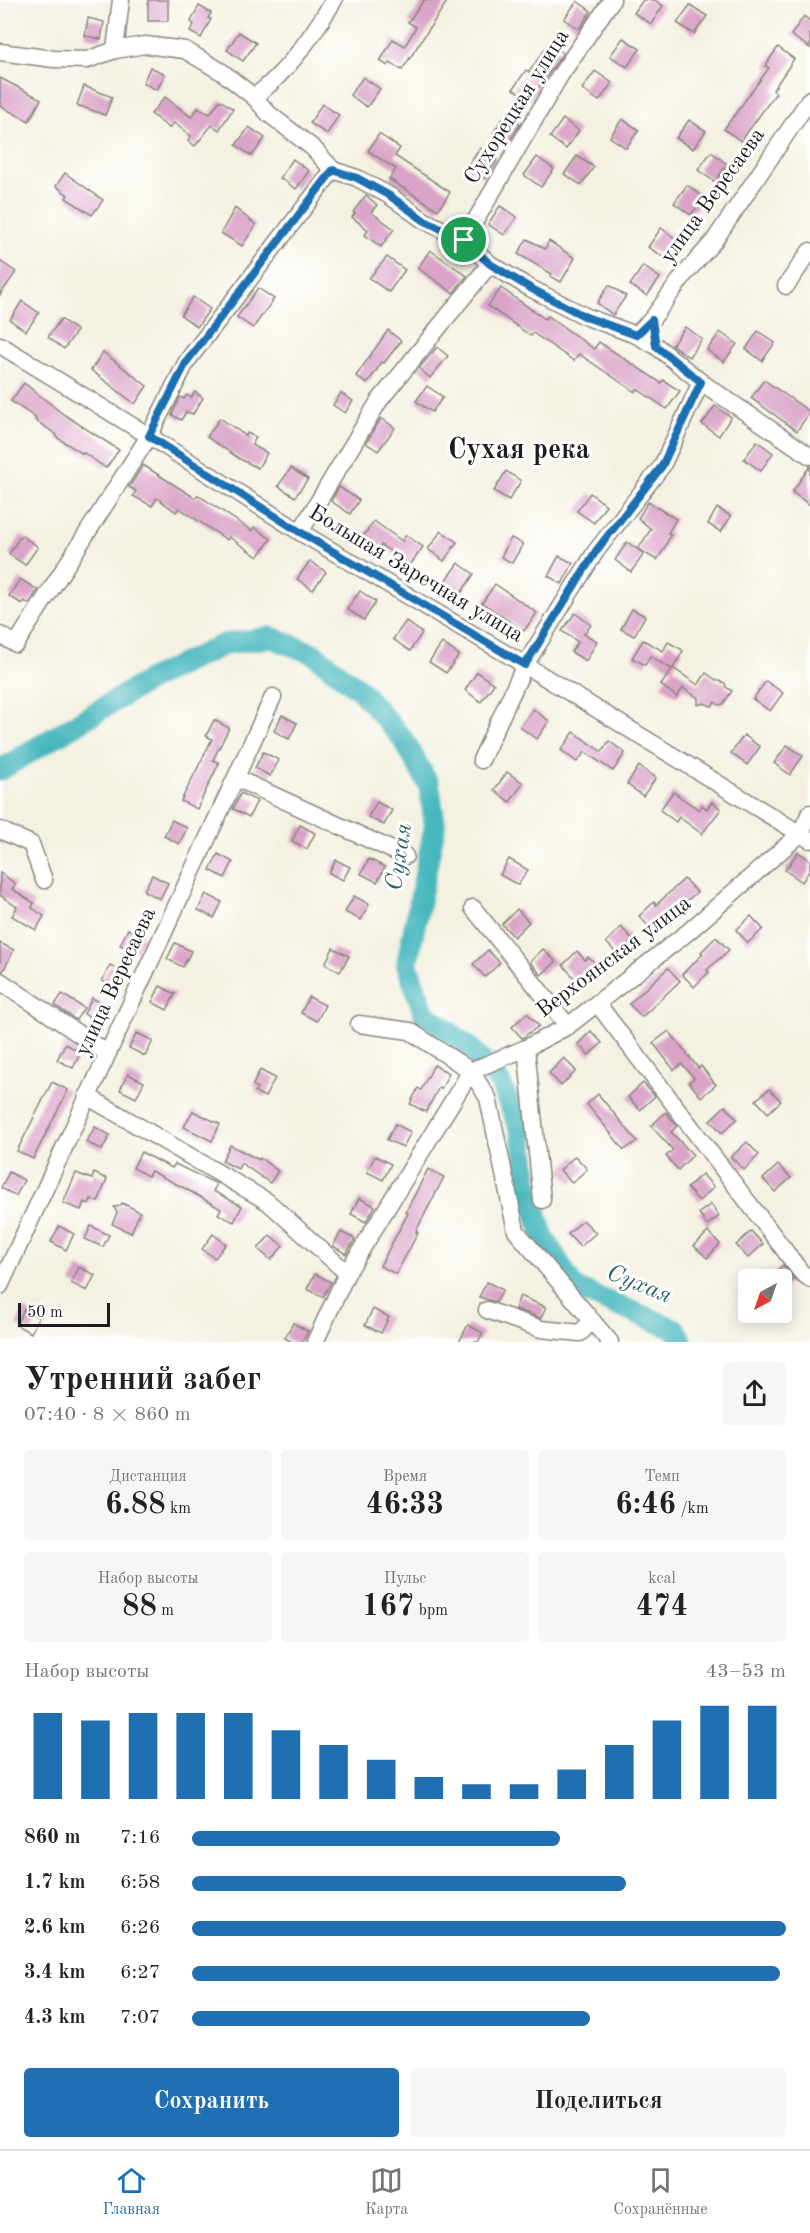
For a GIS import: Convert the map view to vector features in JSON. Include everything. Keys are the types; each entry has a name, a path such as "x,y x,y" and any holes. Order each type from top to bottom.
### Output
{"street":[{"path":"115,50 122,0"},
{"path":"254,97 271,84 310,38 334,0"},
{"name":"Сухорецкая улица","path":"464,240 556,84 612,0"},
{"path":"0,52 54,59 87,60 115,50 145,45 185,50 222,72 254,97 269,114 314,148 333,170 357,178 390,196 425,221 464,240 490,264 530,288 586,317 636,335 656,346 701,382 810,456"},
{"name":"улица Вересаева","path":"636,335 652,320 684,275 714,241 810,99"},
{"path":"0,635 16,644 149,436 187,361 333,170"},
{"path":"786,285 810,251"},
{"path":"300,532 379,401 490,264"},
{"path":"652,320 656,346"},
{"name":"Большая Заречная улица","path":"0,345 300,532 525,665 805,837"},
{"path":"481,760 525,665 596,551 662,466 701,382"},
{"name":"улица Вересаева","path":"0,1286 273,697"},
{"path":"236,778 405,856"},
{"name":"Верхоянская улица","path":"471,1071 568,1026 805,837 810,813"},
{"path":"0,830 31,844 44,880"},
{"path":"473,908 568,1026"},
{"path":"0,981 107,1053"},
{"path":"597,1003 801,1272 810,1279"},
{"path":"359,1024 410,1031 471,1071 489,1098 516,1231 610,1342"},
{"path":"519,1050 542,1200"},
{"path":"315,1342 347,1273 471,1071"},
{"path":"87,1096 268,1202 347,1273"},
{"path":"487,1310 551,1330 580,1333 592,1321"}],"building":[{"path":"148,0 168,0 168,21 148,21"},
{"path":"424,0 448,0 402,70 390,63 388,66 380,61 393,39 405,46 416,27 408,22"},
{"path":"643,0 655,0 663,6 651,24 634,13"},
{"path":"577,1 591,11 579,29 564,19"},
{"path":"690,5 707,16 694,34 677,23"},
{"path":"199,6 211,13 208,18 211,19 201,38 190,32 194,24 191,22 192,19"},
{"path":"804,16 810,21 810,48 791,35"},
{"path":"88,18 104,22 101,39 85,36"},
{"path":"239,32 256,43 243,61 227,50"},
{"path":"623,38 640,49 627,67 610,56"},
{"path":"549,43 563,53 530,100 513,89 526,70 529,72"},
{"path":"778,47 794,59 773,90 776,93 741,141 724,129 769,68 765,66"},
{"path":"150,67 165,74 157,90 143,83"},
{"path":"595,71 612,83 599,101 582,89"},
{"path":"363,77 380,89 367,107 350,95"},
{"path":"0,78 41,99 29,121 0,106"},
{"path":"84,86 112,97 105,115 77,105"},
{"path":"165,97 191,117 198,108 210,114 220,100 233,109 219,130 212,125 195,146 188,141 191,136 174,123 169,128 151,114"},
{"path":"322,104 339,115 327,134 310,123"},
{"path":"506,114 520,124 508,143 493,133"},
{"path":"563,119 579,131 566,149 550,137"},
{"path":"622,119 639,130 626,148 610,137"},
{"path":"689,120 706,131 693,149 676,138"},
{"path":"249,127 265,138 252,156 236,145"},
{"path":"379,134 400,148 395,156 450,192 438,210 389,179 396,169 368,151"},
{"path":"480,148 497,160 484,178 468,166"},
{"path":"711,152 727,164 715,182 698,170"},
{"path":"577,156 594,167 581,185 564,174"},
{"path":"537,157 554,169 541,187 524,175"},
{"path":"293,159 309,171 296,189 280,178"},
{"path":"65,173 103,200 92,215 66,198 68,195 56,186"},
{"path":"687,185 704,197 691,215 674,203"},
{"path":"366,195 377,205 371,212 394,229 381,247 365,235 368,230 352,217 355,213 353,212"},
{"path":"500,206 517,217 504,235 488,224"},
{"path":"235,208 256,225 242,246 221,233"},
{"path":"661,228 677,240 665,258 648,247"},
{"path":"527,239 545,249 549,241 575,258 561,282 518,254"},
{"path":"430,250 467,276 453,293 418,268"},
{"path":"387,257 405,270 389,292 369,278"},
{"path":"0,261 16,272 0,295"},
{"path":"643,266 660,278 647,296 630,285"},
{"path":"609,285 626,296 613,315 597,303"},
{"path":"258,288 274,299 253,328 237,317"},
{"path":"501,288 545,319 548,316 594,349 599,342 661,383 663,380 680,391 667,409 637,389 635,392 579,354 574,361 533,333 531,336 488,306"},
{"path":"193,297 210,309 197,327 181,315"},
{"path":"22,301 39,313 26,331 10,320"},
{"path":"61,319 77,331 64,349 48,337"},
{"path":"685,327 702,339 689,357 672,345"},
{"path":"388,330 401,341 384,363 382,362 367,384 356,376"},
{"path":"758,331 775,343 762,361 746,349"},
{"path":"720,332 737,344 724,362 707,350"},
{"path":"437,347 448,356 430,378 419,368"},
{"path":"103,352 147,386 135,404 91,370"},
{"path":"764,380 810,412 797,431 751,398"},
{"path":"24,383 63,414 119,450 106,468 56,437 57,435 35,420 36,418 11,401"},
{"path":"427,386 443,397 432,412 416,401"},
{"path":"195,392 203,398 193,414 186,412 181,420 172,415 180,397 184,399 187,395 191,398"},
{"path":"341,393 353,401 345,413 333,405"},
{"path":"715,406 731,417 719,436 702,424"},
{"path":"220,418 246,436 247,433 256,437 252,445 267,453 258,468 207,437"},
{"path":"381,418 395,428 378,451 366,443"},
{"path":"757,441 773,453 761,471 744,459"},
{"path":"143,465 195,498 198,495 252,531 254,527 271,539 258,557 229,537 227,540 179,508 176,512 157,498 152,506 133,496 136,491 129,487"},
{"path":"810,466 810,505 792,492"},
{"path":"291,468 308,479 295,497 278,486"},
{"path":"506,471 521,481 509,500 494,491"},
{"path":"339,487 359,500 350,514 331,501"},
{"path":"590,493 606,505 594,523 577,511"},
{"path":"648,502 676,519 657,560 638,549 651,529 638,518"},
{"path":"717,508 731,516 721,532 708,524"},
{"path":"374,521 402,541 406,535 423,547 410,565 381,545 378,550 361,539"},
{"path":"441,531 457,542 444,561 428,549"},
{"path":"21,535 38,547 25,565 9,554"},
{"path":"511,538 523,544 512,563 501,557"},
{"path":"627,542 644,554 631,572 615,560"},
{"path":"559,556 573,563 562,584 548,576"},
{"path":"310,561 326,572 313,590 297,579"},
{"path":"458,563 474,574 462,592 445,581"},
{"path":"20,579 38,590 29,604 24,601 22,604 9,596"},
{"path":"495,584 537,613 524,631 482,603"},
{"path":"360,591 376,602 364,620 347,609"},
{"path":"632,609 645,616 634,636 621,629"},
{"path":"575,613 591,625 584,634 597,641 586,661 571,652 578,642 562,631"},
{"path":"406,621 422,633 410,651 393,639"},
{"path":"643,640 663,651 668,642 681,649 683,651 673,668 698,685 706,673 725,683 726,687 732,691 723,704 719,705 715,702 712,706 704,703 698,705 698,698 683,688 677,697 661,685 672,669 650,656 645,665 632,658"},
{"path":"442,643 459,655 446,673 429,662"},
{"path":"477,672 494,684 481,702 465,690"},
{"path":"766,681 783,693 770,711 753,699"},
{"path":"533,709 549,721 537,739 520,727"},
{"path":"282,715 297,723 289,739 274,731"},
{"path":"214,720 229,728 213,760 219,763 197,809 181,801 212,739 206,736"},
{"path":"574,732 602,752 609,741 625,753 613,771 585,752 577,762 561,750"},
{"path":"744,735 760,747 747,765 731,753"},
{"path":"787,745 803,756 790,775 774,763"},
{"path":"263,752 279,760 270,776 255,768"},
{"path":"639,766 656,778 643,796 627,784"},
{"path":"507,772 523,783 510,802 494,790"},
{"path":"673,792 699,810 702,805 707,809 712,802 721,809 702,834 679,817 676,822 660,810"},
{"path":"241,793 257,801 249,817 233,809"},
{"path":"377,802 392,810 384,825 368,817"},
{"path":"172,820 187,828 179,844 164,836"},
{"path":"300,825 315,833 307,849 292,841"},
{"path":"798,852 810,860 810,870 802,882 785,870"},
{"path":"218,854 233,862 225,878 210,870"},
{"path":"369,859 385,867 377,882 361,874"},
{"path":"509,859 528,870 518,885 500,875"},
{"path":"336,860 350,867 343,880 329,873"},
{"path":"0,873 16,884 12,889 34,903 32,908 44,916 36,930 12,916 17,907 0,895"},
{"path":"152,875 168,883 160,899 144,891"},
{"path":"684,879 697,892 681,906 679,903 651,929 639,916 654,902 656,905"},
{"path":"206,894 222,902 214,918 198,910"},
{"path":"354,896 369,904 361,920 345,912"},
{"path":"517,909 529,922 514,937 502,924"},
{"path":"751,916 763,929 748,943 736,930"},
{"path":"621,927 633,940 618,955 606,942"},
{"path":"128,929 144,937 136,952 120,945"},
{"path":"716,937 729,950 707,970 709,972 694,987 682,974 703,954 701,952"},
{"path":"0,943 14,950 3,971 0,971"},
{"path":"175,943 191,951 183,967 167,959"},
{"path":"333,948 349,956 340,972 325,964"},
{"path":"543,949 556,962 541,975 530,962"},
{"path":"488,950 500,963 485,977 473,964"},
{"path":"577,951 585,960 588,957 598,966 588,976 585,973 577,981 563,965"},
{"path":"110,965 126,973 118,989 102,981"},
{"path":"668,968 680,981 642,1017 629,1004"},
{"path":"160,986 175,994 167,1010 152,1002"},
{"path":"62,994 84,1008 76,1020 55,1005"},
{"path":"309,997 325,1005 317,1021 301,1013"},
{"path":"92,998 107,1006 99,1022 84,1014"},
{"path":"527,1013 539,1026 522,1038 512,1027"},
{"path":"591,1031 602,1043 589,1055 578,1044"},
{"path":"669,1031 698,1068 701,1066 716,1085 701,1097 689,1082 694,1078 682,1064 674,1070 653,1043"},
{"path":"137,1033 153,1041 145,1056 129,1048"},
{"path":"65,1044 81,1052 73,1068 57,1060"},
{"path":"564,1058 576,1071 561,1086 549,1073"},
{"path":"434,1065 449,1073 426,1112 410,1104 418,1088 421,1090"},
{"path":"260,1070 275,1078 265,1097 255,1092 257,1088 253,1085"},
{"path":"128,1074 144,1082 136,1098 120,1090"},
{"path":"52,1082 68,1090 33,1159 17,1151"},
{"path":"643,1083 655,1096 640,1110 628,1097"},
{"path":"769,1089 781,1101 768,1113 756,1100"},
{"path":"598,1094 637,1141 624,1150 587,1104"},
{"path":"725,1106 737,1119 722,1133 710,1120"},
{"path":"193,1111 220,1124 212,1141 184,1127"},
{"path":"666,1112 677,1126 671,1132 693,1155 678,1170 666,1156 673,1150 651,1126"},
{"path":"395,1124 411,1132 403,1147 387,1140"},
{"path":"95,1127 110,1135 102,1150 86,1142"},
{"path":"747,1142 759,1155 744,1170 731,1157"},
{"path":"230,1145 259,1160 260,1158 278,1171 270,1183 241,1163 238,1169 222,1161"},
{"path":"141,1152 172,1168 175,1164 217,1184 213,1191 242,1206 234,1222 218,1214 221,1209 186,1189 151,1171 148,1176 133,1168"},
{"path":"375,1156 391,1164 383,1180 367,1172"},
{"path":"575,1156 587,1169 572,1183 560,1170"},
{"path":"778,1165 791,1178 775,1192 763,1179"},
{"path":"428,1169 444,1177 396,1274 380,1266"},
{"path":"9,1172 24,1180 16,1196 1,1188"},
{"path":"76,1173 92,1179 94,1173 107,1179 98,1202 91,1199 89,1204 84,1202 81,1210 63,1203"},
{"path":"702,1174 714,1187 699,1201 687,1188"},
{"path":"359,1198 375,1206 366,1222 351,1214"},
{"path":"122,1203 140,1212 131,1233 112,1224 117,1213 114,1207"},
{"path":"711,1204 719,1216 707,1225 699,1213"},
{"path":"583,1220 596,1233 580,1247 568,1234"},
{"path":"59,1226 74,1234 66,1250 51,1242"},
{"path":"91,1226 109,1235 103,1247 85,1239"},
{"path":"751,1231 763,1244 748,1258 736,1245"},
{"path":"341,1232 355,1239 346,1254 333,1246"},
{"path":"708,1232 720,1244 707,1258 694,1246"},
{"path":"213,1234 226,1244 215,1258 202,1249"},
{"path":"270,1235 283,1246 271,1260 258,1249"},
{"path":"79,1267 95,1275 87,1291 71,1283"},
{"path":"315,1274 331,1282 323,1297 307,1289"},
{"path":"487,1282 503,1290 496,1302 479,1297"},
{"path":"520,1296 546,1307 541,1318 515,1309"},
{"path":"24,1309 39,1317 31,1333 16,1325"},
{"path":"373,1309 389,1317 381,1333 365,1325"},
{"path":"293,1323 308,1331 302,1342 292,1342 285,1338"},
{"path":"468,1325 483,1333 478,1342 459,1342"}],"waterway":[{"name":"Сухая","path":"0,770 151,679 225,644 270,637 314,654 361,691 403,739 429,785 435,825 407,964 424,1013 471,1048 500,1083 521,1130 528,1185 543,1236 574,1288 675,1329 682,1342"}],"district":[{"name":"Сухая река","path":"519,451"}],"route":[{"path":"333,170 357,178 390,196 425,221 464,240 490,264 586,317 636,335 652,320 656,346 701,382 662,466 596,551 525,665 300,532 149,436 187,361 333,170"}]}
